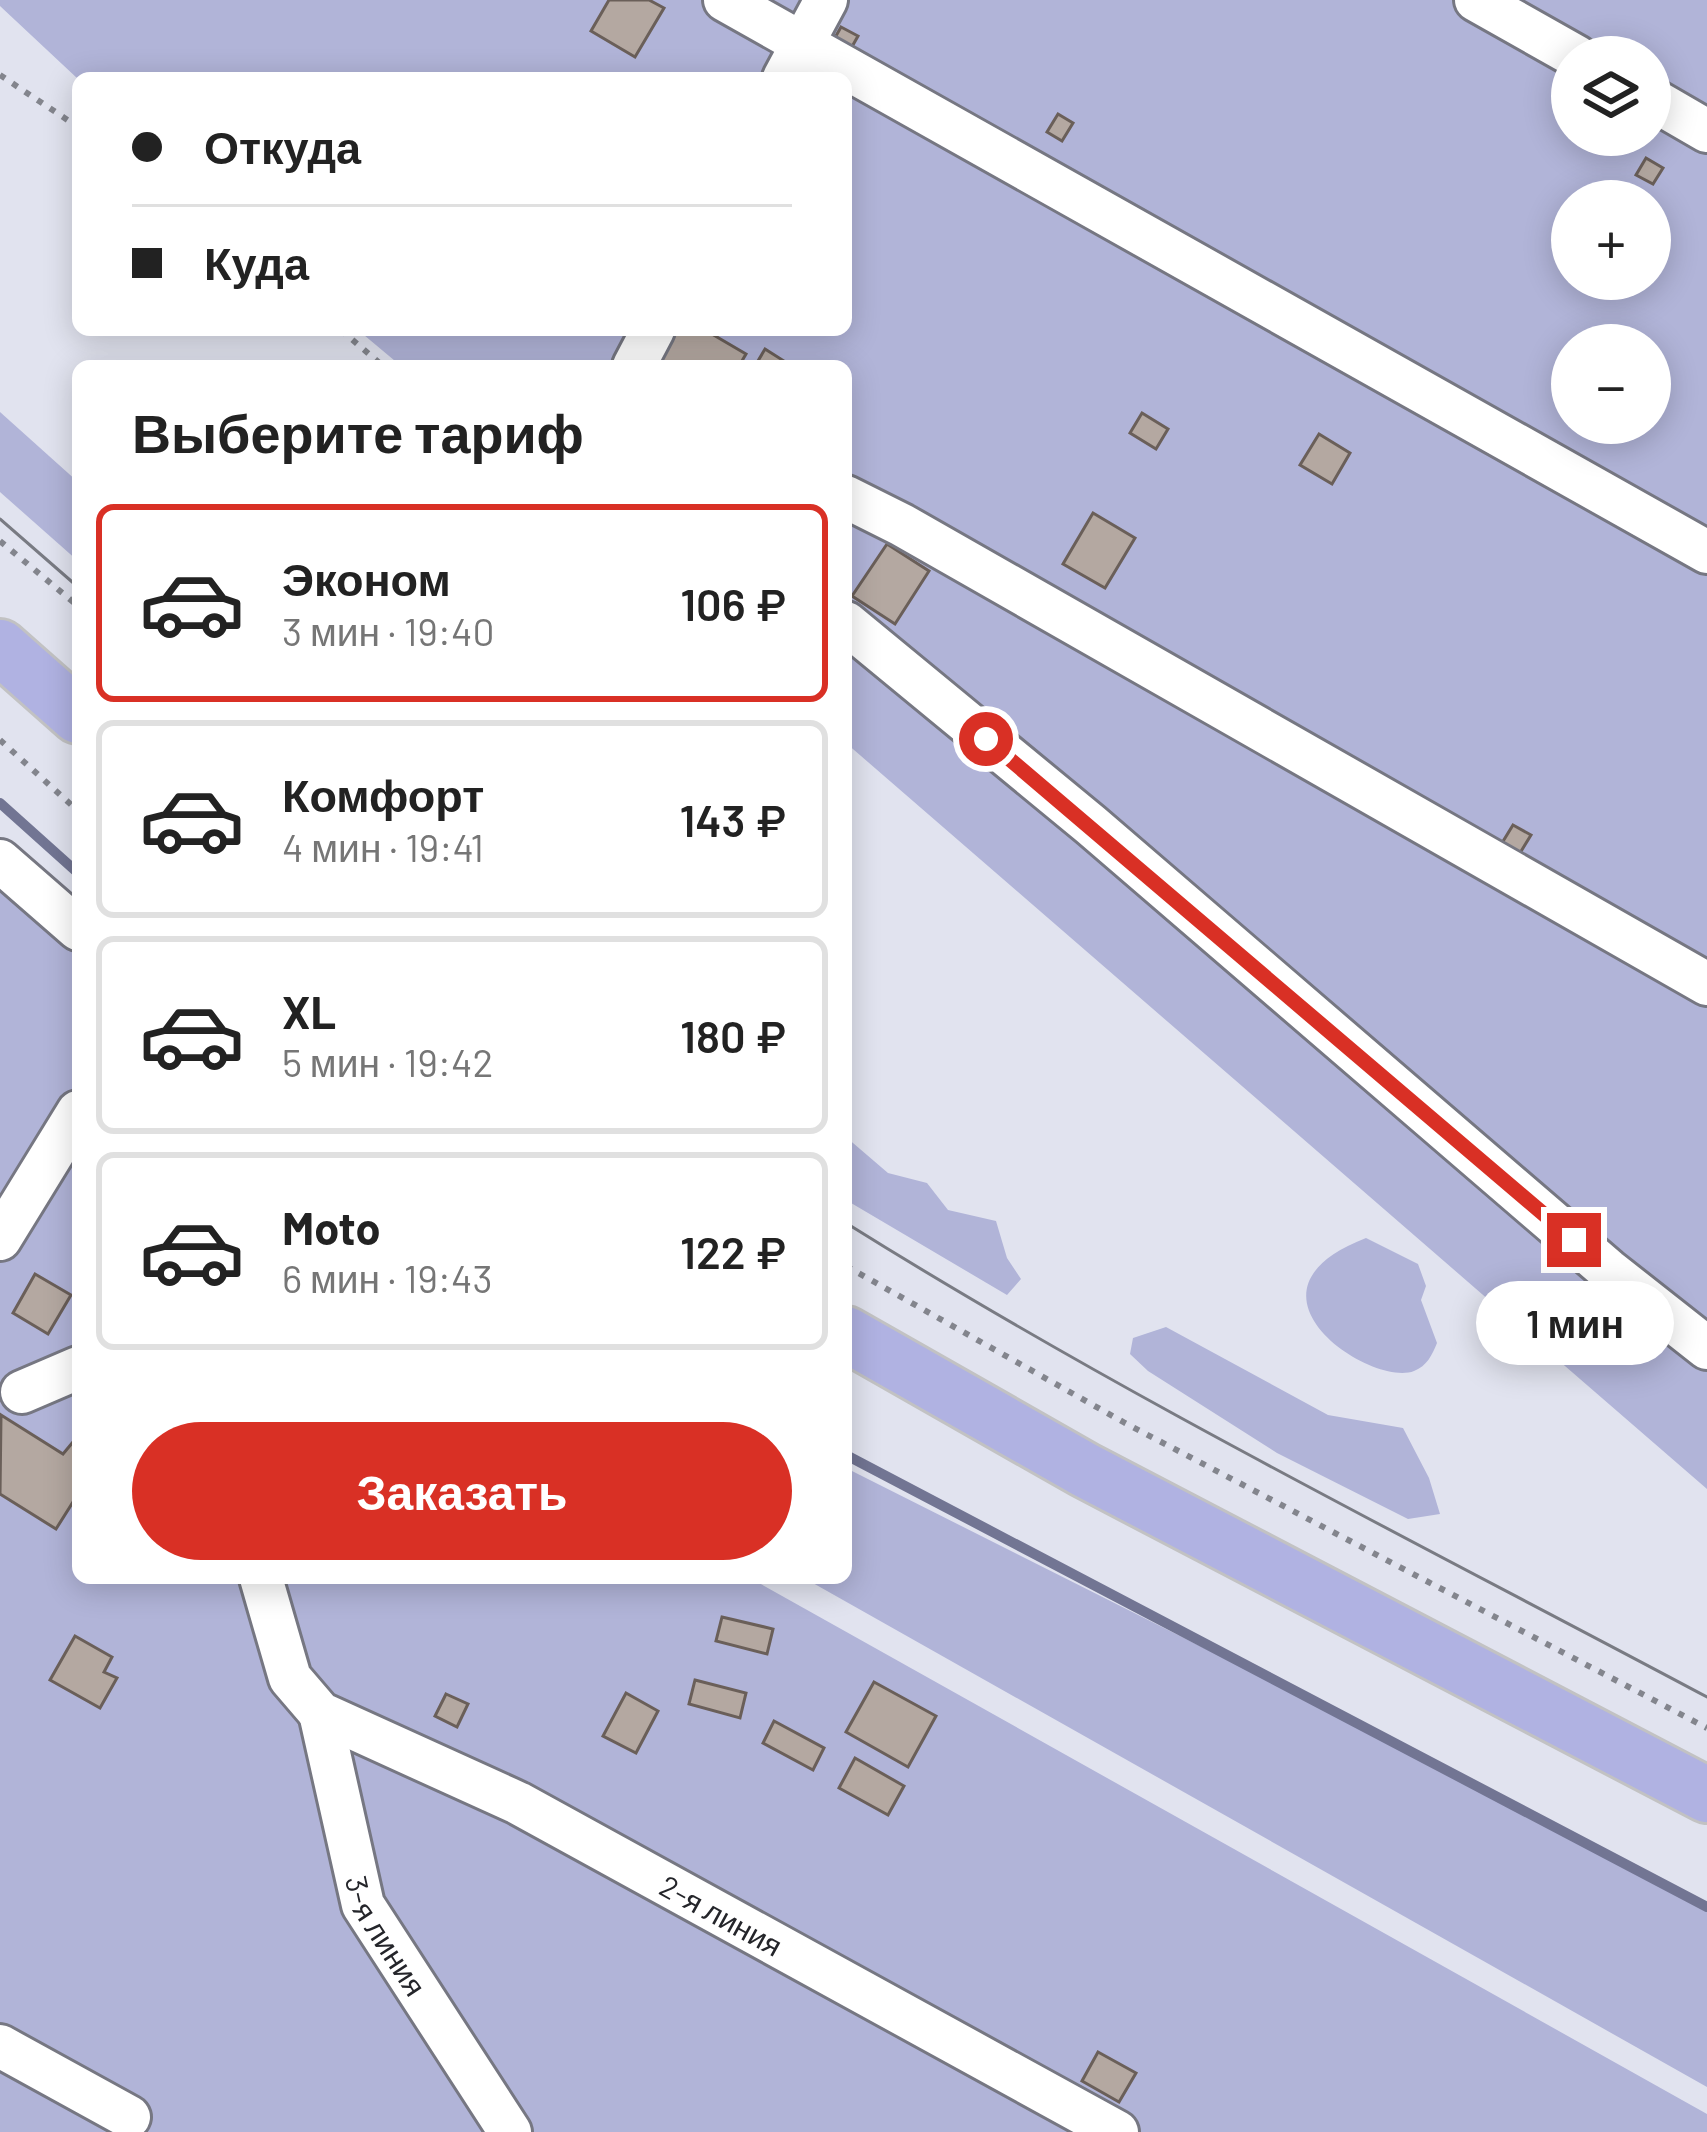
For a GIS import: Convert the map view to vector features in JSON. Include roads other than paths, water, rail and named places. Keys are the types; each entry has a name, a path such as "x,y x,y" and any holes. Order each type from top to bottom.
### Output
{"main road":[{"path":"0,647 72,711"},
{"path":"852,1337 1085,1470 1707,1795"}],"street":[{"path":"724,0 793,62 826,0"},
{"path":"1476,0 1551,43"},
{"path":"852,94 1707,552"},
{"path":"1671,110 1707,131"},
{"path":"852,500 1707,984"},
{"path":"852,628 1091,825 1608,1270 1707,1348"},
{"path":"0,861 72,924"},
{"path":"0,1239 72,1122"},
{"path":"22,1392 72,1371"},
{"path":"263,1584 290,1678 320,1713"},
{"name":"3-я линия","path":"320,1713 363,1906 510,2132"},
{"name":"2-я линия","path":"320,1713 518,1803 1117,2132"},
{"path":"0,2046 129,2117"}],"waterway":[{"path":"0,803 72,868"},
{"path":"852,1458 1707,1907"}],"tram line":[{"path":"0,519 72,582"},
{"path":"852,1227 1164,1409 1707,1697"}]}
